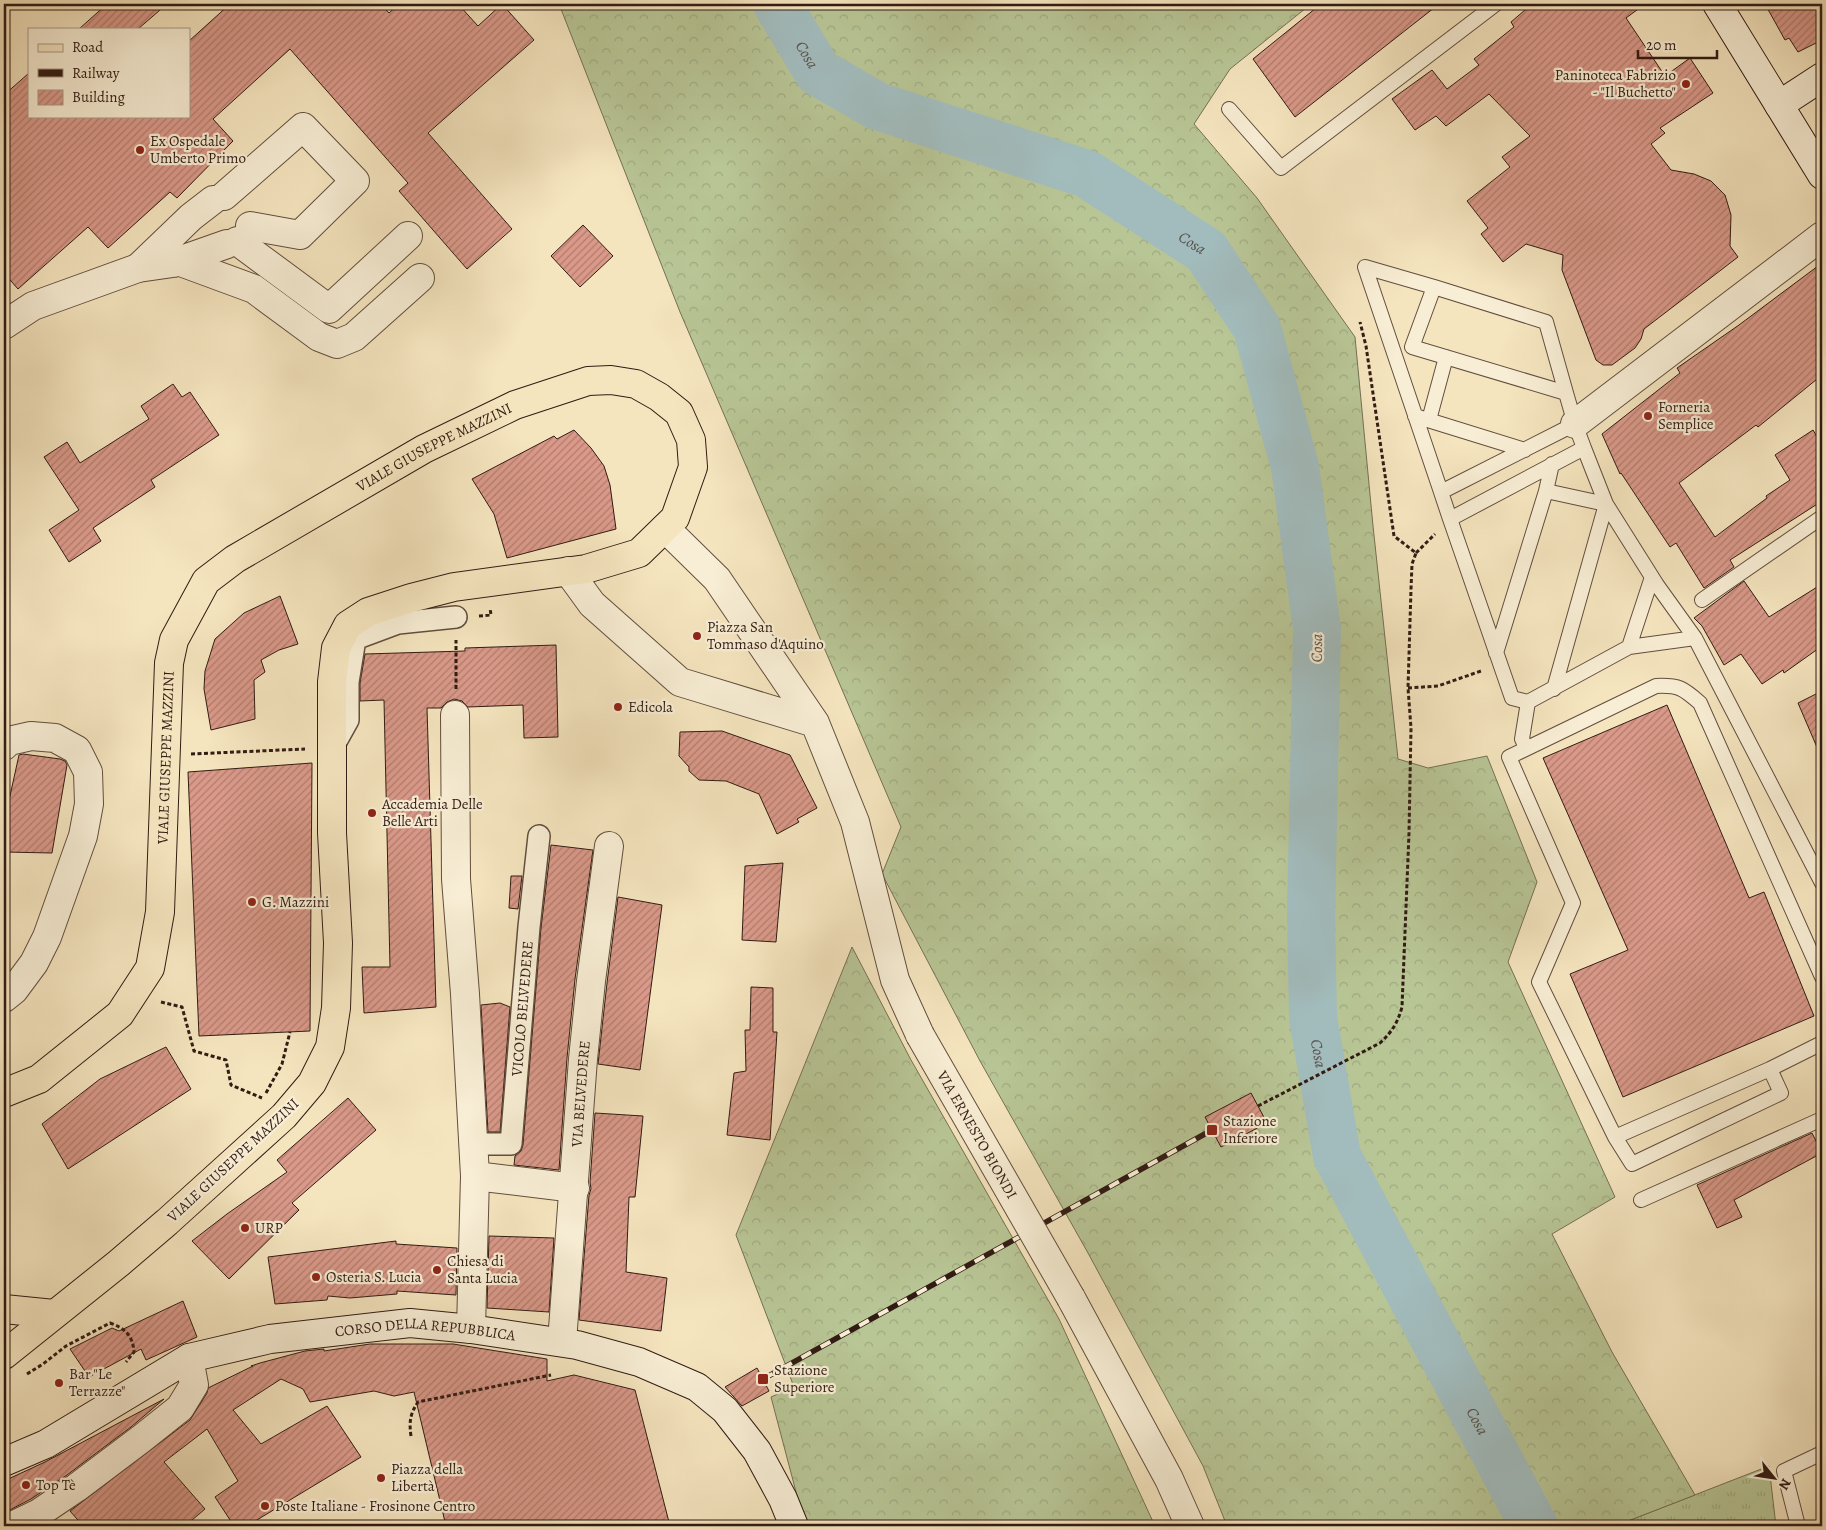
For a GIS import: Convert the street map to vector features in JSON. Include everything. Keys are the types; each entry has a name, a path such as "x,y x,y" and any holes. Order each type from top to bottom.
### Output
{"main road":[{"name":"VIALE GIUSEPPE MAZZINI","path":"4,1093 39,1079 120,1014 150,968 160,912 168,663 174,640 206,581 235,558 424,449 516,405 588,381 611,380 636,384 659,397 679,413 691,440 693,467 675,518 638,553 586,569 454,587 368,612 348,625 336,648 332,682 332,833 338,943 336,1008 330,1047 312,1083 284,1116 120,1263 4,1354"},
{"path":"4,1309 54,1314"}],"street":[{"path":"1717,4 1822,174"},
{"path":"1779,105 1822,77"},
{"path":"303,126 355,181 300,235 213,239 204,227 204,212 218,198 303,126"},
{"path":"4,325 33,306 138,268 178,261 238,237 251,218 245,204 239,198 218,198 191,217 138,268"},
{"path":"238,237 329,309 408,236"},
{"path":"1579,436 1822,236"},
{"path":"178,261 254,290 319,337 337,344 354,337 420,278"},
{"name":"VIA ERNESTO BIONDI","path":"665,528 717,579 815,722 855,822 895,980 920,1035 1071,1298 1169,1479 1190,1526"},
{"path":"568,571 592,604 680,682 815,722"},
{"name":"VIALE GIUSEPPE MAZZINI","path":"333,748 348,720 348,682 355,639 398,623 456,617"},
{"path":"456,714 456,879 465,994 475,1176 471,1329"},
{"path":"4,746 9,742 31,736 55,738 77,750 88,772 89,804 83,836 47,936 34,963 14,990 4,998"},
{"name":"VICOLO BELVEDERE","path":"473,1144 511,1144 528,936 539,836"},
{"name":"VIA BELVEDERE","path":"562,1342 575,1188 583,1059 591,981 610,846"},
{"path":"475,1176 575,1188"},
{"name":"CORSO DELLA REPUBBLICA","path":"4,1462 46,1444 189,1358 270,1339 410,1323 471,1329 577,1345 639,1362 697,1387 725,1410 757,1451 783,1499 794,1526"},
{"path":"12,1526 39,1513 76,1488 180,1408 194,1385 189,1358"}],"lane":[{"path":"1230,109 1281,168 1496,4"},
{"path":"1695,638 1629,647 1528,702 1512,698 1441,492 1422,418 1390,341 1365,267 1546,322 1579,436 1606,504 1652,577 1695,638 1822,883"},
{"path":"1412,347 1434,287"},
{"path":"1390,341 1566,393"},
{"path":"1422,418 1446,358"},
{"path":"1422,418 1525,450"},
{"path":"1441,492 1525,450 1579,436"},
{"path":"1450,519 1552,464 1579,436"},
{"path":"1499,659 1552,464"},
{"path":"1546,491 1606,504"},
{"path":"1554,689 1606,504"},
{"path":"1702,600 1822,516"},
{"path":"1629,647 1652,577"},
{"path":"1770,1069 1781,1092 1632,1164 1615,1137 1539,982 1573,903 1509,757 1656,686 1670,685 1685,690 1700,703 1822,977"},
{"path":"1526,748 1522,739 1528,702"},
{"path":"1615,1137 1770,1069 1822,1043"},
{"path":"1641,1200 1822,1119"},
{"path":"1798,1526 1784,1471 1822,1453"}],"path":[{"path":"1258,1106 1380,1043 1391,1033 1398,1021 1404,992 1410,747 1408,688 1412,564 1416,553 1394,536 1366,346 1360,320"},
{"path":"456,714 456,617 490,616 489,581"},
{"path":"1408,688 1438,686 1499,659"},
{"path":"166,756 333,748"},
{"path":"132,995 182,1007 194,1050 226,1060 231,1085 262,1100 282,1064 290,1032"},
{"path":"19,1378 43,1364 66,1346 110,1323 126,1332 133,1345 134,1352 122,1366"},
{"path":"411,1436 409,1422 412,1411 418,1402 551,1375"}],"green space":[{"path":"559,4 1311,4 1230,69 1194,124 1257,198 1355,337 1398,759 1428,768 1487,756 1537,882 1508,962 1615,1197 1552,1234 1612,1352 1695,1495 1615,1526 1227,1526 1203,1466 1088,1253 980,1061 882,874 901,827 680,312"},
{"path":"852,947 911,1060 1059,1319 1155,1526 805,1526 771,1397 794,1387 736,1235"},
{"path":"1769,1466 1776,1526 1615,1526"}],"building":[{"path":"107,4 167,4 139,28 80,28"},
{"name":"Ex Ospedale Umberto Primo","path":"230,4 381,4 389,13 399,4 458,4 478,26 502,4 534,40 428,133 512,229 467,269 399,191 408,183 290,49 213,119 233,141 177,198 170,192 108,248 88,227 18,289 4,273 4,95 28,74 28,118 190,118 190,40"},
{"path":"1321,4 1439,4 1295,117 1253,59"},
{"path":"1532,4 1645,4 1626,18 1665,76 1690,58 1713,93 1660,128 1665,133 1651,144 1671,170 1694,174 1711,181 1725,195 1731,215 1730,246 1738,257 1644,329 1641,339 1635,348 1612,365 1603,365 1596,360 1562,270 1563,255 1526,244 1503,262 1481,234 1488,228 1467,201 1510,167 1502,157 1530,136 1489,94 1446,126 1436,116 1415,130 1392,99 1432,70 1447,89 1479,65 1474,59 1514,27 1511,22"},
{"path":"1765,4 1817,4 1822,13 1822,40 1798,52 1789,38 1785,40"},
{"path":"583,225 613,256 580,287 551,256"},
{"path":"1822,263 1822,375 1758,427 1756,425 1679,483 1715,537 1767,498 1766,496 1790,480 1775,455 1813,430 1822,445 1822,501 1730,560 1734,567 1704,588 1676,543 1670,547 1620,474 1602,434 1680,373 1677,368 1739,325"},
{"path":"173,384 182,397 190,392 219,435 151,480 155,487 93,528 101,541 69,562 49,530 79,510 44,457 67,442 80,463 149,419 141,406"},
{"path":"574,430 591,448 604,466 610,485 616,529 507,558 494,514 472,479 554,436 557,439"},
{"path":"1744,581 1769,617 1822,584 1822,646 1784,673 1783,670 1762,684 1741,654 1724,665 1702,626 1694,618"},
{"path":"280,596 298,644 279,650 261,660 265,672 254,680 255,719 211,730 204,689 205,671 215,639 244,613"},
{"path":"556,645 558,737 524,738 523,705 468,707 462,701 454,699 447,702 441,708 427,708 436,1007 364,1013 362,967 390,967 384,700 360,701 360,683 365,654 465,651 465,648"},
{"path":"1822,691 1822,759 1798,703"},
{"path":"1667,705 1749,898 1764,892 1814,1016 1623,1097 1570,974 1628,950 1543,758"},
{"path":"722,731 790,755 817,808 797,819 799,822 777,834 759,794 726,781 699,780 689,771 689,767 679,756 680,732"},
{"path":"19,755 60,759 65,761 67,765 52,853 4,852 4,823"},
{"name":"G. Mazzini","path":"312,763 310,1031 199,1036 188,772"},
{"path":"551,845 593,850 575,979 559,1170 514,1165 515,1156 521,1151 523,1145 541,928"},
{"path":"783,863 776,942 742,940 745,866"},
{"path":"511,876 522,876 518,909 509,908"},
{"path":"618,897 662,905 640,1070 598,1064"},
{"path":"751,987 773,988 773,1032 777,1032 770,1140 727,1135 734,1073 746,1071 745,1030 750,1030"},
{"path":"500,1003 510,1007 500,1132 488,1132 481,1005"},
{"path":"166,1047 191,1089 68,1169 42,1124 100,1079"},
{"name":"Stazione Inferiore","path":"1251,1093 1267,1123 1221,1147 1205,1117"},
{"path":"348,1098 376,1130 292,1203 299,1210 229,1279 192,1241 287,1172 277,1160"},
{"path":"595,1113 643,1116 635,1197 629,1197 626,1272 667,1278 661,1331 579,1320 591,1189"},
{"path":"1812,1133 1822,1153 1734,1200 1742,1217 1717,1228 1697,1185"},
{"path":"489,1236 554,1238 549,1312 487,1308"},
{"path":"396,1241 396,1244 457,1248 456,1295 397,1291 397,1294 350,1298 328,1296 327,1300 275,1304 268,1257"},
{"path":"183,1301 197,1337 146,1360 141,1349 89,1377 70,1349 112,1328 119,1331"},
{"path":"370,1344 453,1344 547,1359 547,1381 574,1375 635,1390 670,1526 446,1526 414,1392 394,1396 374,1391 310,1402 303,1389 281,1379 233,1410 261,1444 327,1406 361,1457 247,1526 234,1526 215,1497 238,1481 207,1429 164,1462 205,1509 185,1526 83,1526 70,1511 190,1420 207,1393 208,1388 260,1363 305,1351 324,1349 324,1351"},
{"name":"Stazione Superiore","path":"757,1368 769,1391 742,1406 725,1387"},
{"path":"164,1399 131,1427 67,1475 31,1499 4,1513 4,1481 45,1462"}],"waterway":[{"name":"Cosa","path":"777,4 818,72 877,106 1087,174 1206,251 1257,328 1295,467 1317,629 1311,915 1313,1018 1337,1156 1534,1526"}],"railway":[{"path":"763,1379 1212,1130"}],"place":[{"name":"Paninoteca Fabrizio - \"Il Buchetto\"","path":"1686,84"},
{"name":"Ex Ospedale Umberto Primo","path":"140,150"},
{"name":"Forneria Semplice","path":"1648,416"},
{"name":"Piazza San Tommaso d'Aquino","path":"697,636"},
{"name":"Edicola","path":"618,707"},
{"name":"Accademia Delle Belle Arti","path":"372,813"},
{"name":"G. Mazzini","path":"252,902"},
{"name":"Stazione Inferiore","path":"1212,1130"},
{"name":"URP","path":"245,1228"},
{"name":"Chiesa di Santa Lucia","path":"437,1270"},
{"name":"Osteria S. Lucia","path":"316,1277"},
{"name":"Stazione Superiore","path":"763,1379"},
{"name":"Bar \"Le Terrazze\"","path":"59,1383"},
{"name":"Piazza della Libertà","path":"381,1478"},
{"name":"Top Tè","path":"26,1485"},
{"name":"Poste Italiane - Frosinone Centro","path":"265,1506"}]}
